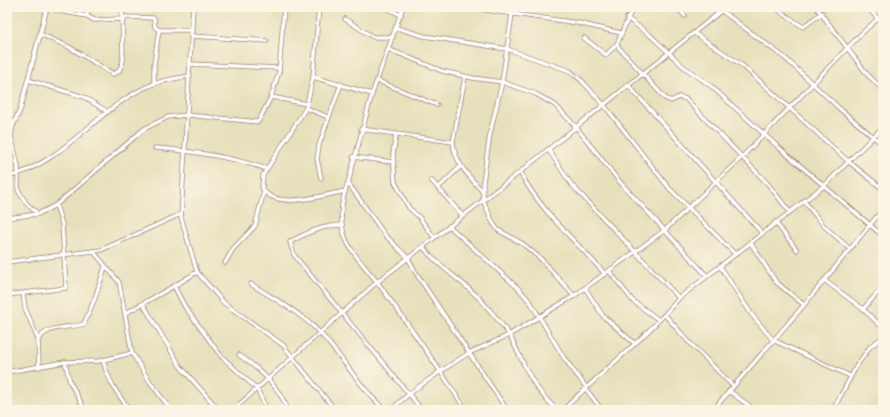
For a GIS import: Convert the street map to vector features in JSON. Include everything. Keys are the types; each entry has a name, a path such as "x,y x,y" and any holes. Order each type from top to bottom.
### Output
{"street":[{"path":"38,214 26,203 20,194 17,175 17,157 11,136 13,125 20,110 47,7 59,11 87,16 94,20 154,18 155,27 158,30 154,64 154,84"},
{"path":"87,16 88,7"},
{"path":"40,34 69,47 113,74 119,71 123,61 122,7"},
{"path":"193,7 181,214 197,272 224,303 283,345 335,410"},
{"path":"7,218 38,214 56,205 144,129 168,117 187,115 258,122 271,97 279,68 284,7"},
{"path":"225,263 234,249 255,226 264,191 262,181 267,169 306,106 313,77 319,7"},
{"path":"384,7 401,15"},
{"path":"403,7 361,129 348,182 341,203 342,226 353,252 377,282 441,371 466,410"},
{"path":"475,7 512,14 578,23 621,33"},
{"path":"513,7 502,82 490,134 482,191 483,200 493,223 498,230 523,244 540,259 574,296"},
{"path":"584,38 606,55 617,44 633,7"},
{"path":"677,7 685,16"},
{"path":"774,7 803,28 822,13"},
{"path":"816,7 883,90"},
{"path":"867,7 883,24"},
{"path":"233,410 269,380 319,332 343,313 377,282 462,215 520,172 548,148 604,105 641,73 724,8 785,58 840,109 883,145"},
{"path":"391,410 410,393 469,353 509,335 540,315 574,296 665,230 741,158 790,109 813,83 883,14"},
{"path":"627,18 669,52 684,67 711,86 764,134 883,236"},
{"path":"344,19 373,37 393,37"},
{"path":"397,28 424,36 507,49 570,71 582,81 604,105 665,183 714,235 735,254"},
{"path":"158,30 192,30"},
{"path":"694,33 742,66 849,162 883,189"},
{"path":"192,36 267,41"},
{"path":"617,44 641,73 668,100 674,100 680,97 686,99 741,158 768,184 789,211"},
{"path":"388,49 429,68 465,77 502,82 536,94 555,105 576,127 619,182 707,276"},
{"path":"190,64 279,68"},
{"path":"7,177 17,175 52,156 108,112 137,92 154,84 190,76"},
{"path":"313,77 372,94"},
{"path":"465,77 453,142 454,154 461,166 482,191"},
{"path":"28,80 84,97 108,112"},
{"path":"378,81 438,105"},
{"path":"320,178 317,159 318,150 328,117 341,84"},
{"path":"628,85 762,233"},
{"path":"271,97 306,106 328,117"},
{"path":"7,131 13,125"},
{"path":"563,410 660,320 679,298 789,211 825,185 874,138 883,127"},
{"path":"361,129 453,142"},
{"path":"396,135 393,162 395,182 402,198 409,208 419,217 434,237"},
{"path":"155,148 185,150 244,162 267,169"},
{"path":"548,148 571,184 679,298"},
{"path":"354,157 393,162"},
{"path":"438,188 461,166"},
{"path":"520,172 533,194 550,214 607,272 633,302 660,320"},
{"path":"431,180 462,215"},
{"path":"348,182 385,235 408,258 416,273 507,410"},
{"path":"264,191 277,198 288,200 345,191"},
{"path":"804,201 824,226 850,249"},
{"path":"7,296 66,288 62,224 56,205"},
{"path":"713,410 804,305 883,209"},
{"path":"7,262 101,250 181,214"},
{"path":"776,222 797,250"},
{"path":"342,226 324,226 290,242 294,255 410,393 422,410"},
{"path":"449,226 519,290 540,315 564,358 602,410"},
{"path":"750,242 776,282 804,305"},
{"path":"423,247 444,270 477,295 509,335 525,371 541,395 557,410"},
{"path":"93,251 119,282 126,313 132,352 145,375 171,410"},
{"path":"720,266 752,315 773,340 850,376"},
{"path":"38,339 46,332 53,329 84,324 95,298 105,267"},
{"path":"126,313 197,272"},
{"path":"824,280 863,309 883,328"},
{"path":"251,284 299,315 319,332 368,395 385,410"},
{"path":"174,286 185,307 221,356 257,389 267,410"},
{"path":"585,288 603,316 634,343"},
{"path":"863,309 883,288"},
{"path":"23,294 25,308 38,339 39,368"},
{"path":"143,304 180,366 219,410"},
{"path":"665,315 688,342 733,386"},
{"path":"833,410 850,376 870,347 883,338"},
{"path":"7,372 39,368 65,362 103,360 132,352"},
{"path":"239,355 255,366 269,380 288,410"},
{"path":"103,360 108,377 115,390 130,410"},
{"path":"65,362 70,382 85,410"},
{"path":"729,391 755,410"}]}
